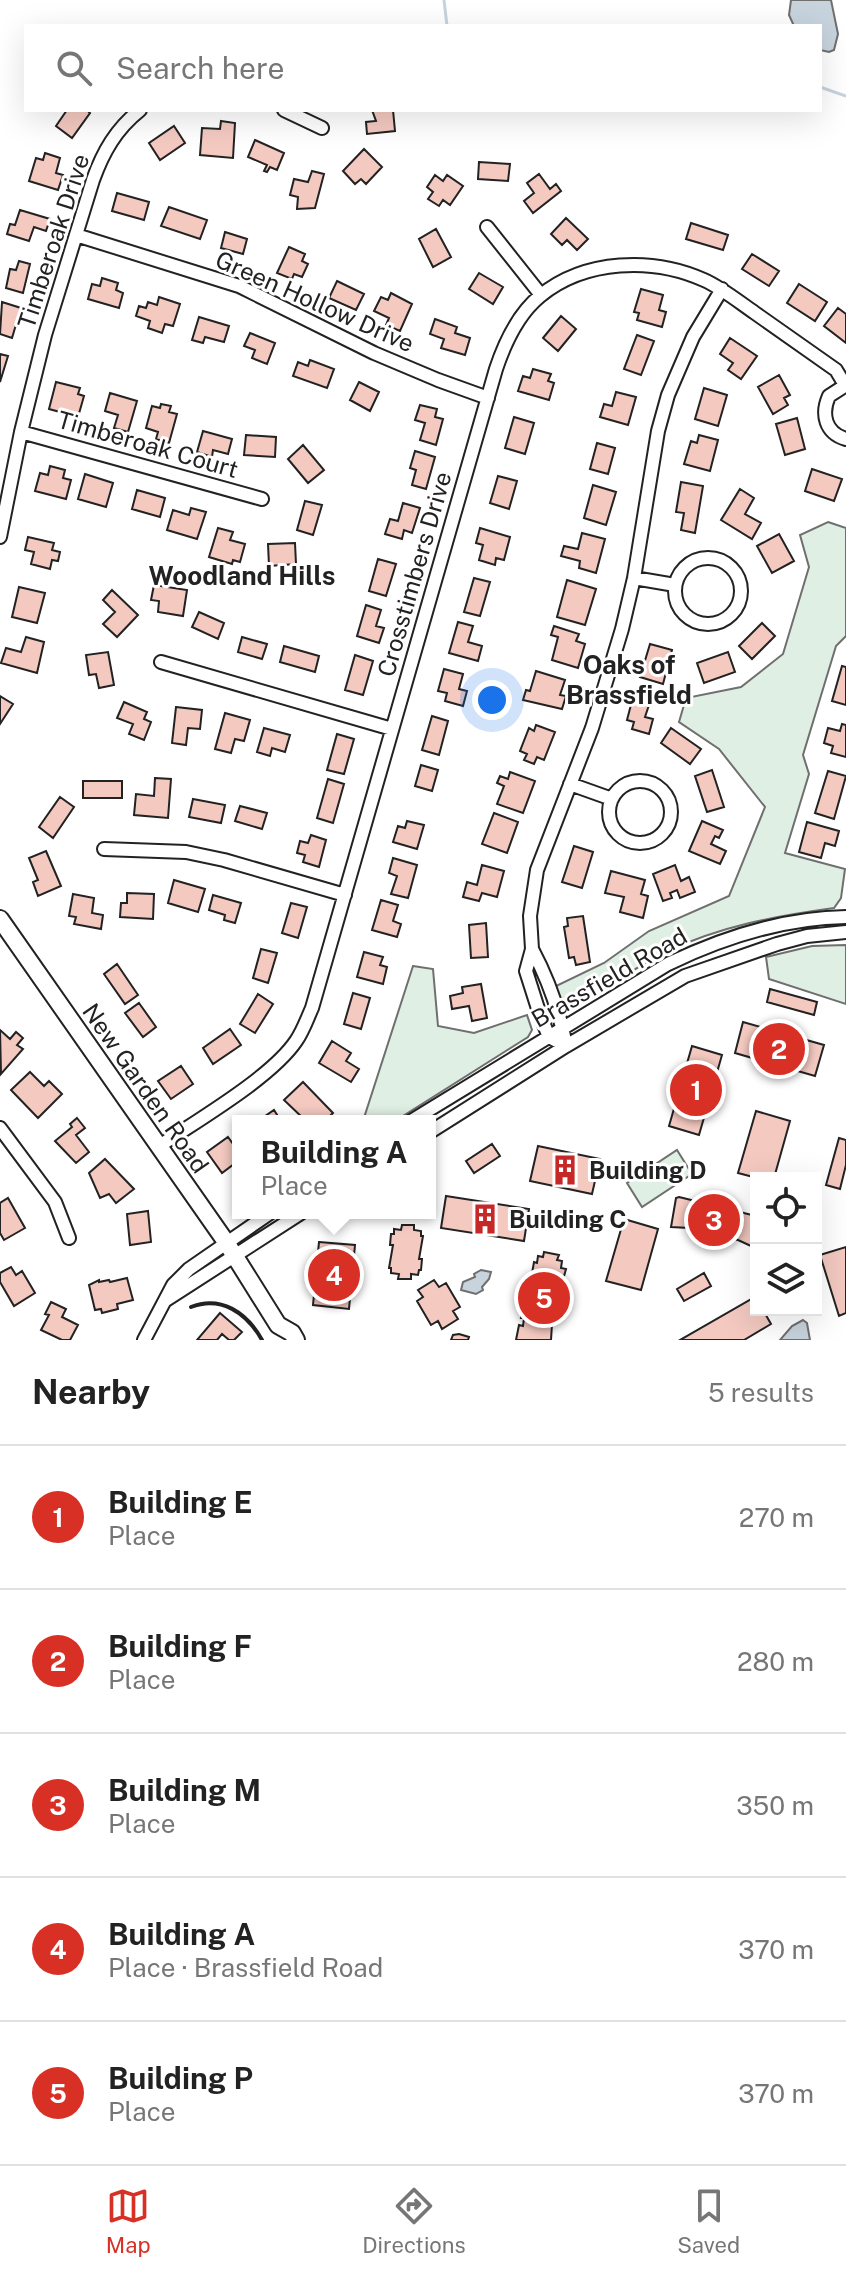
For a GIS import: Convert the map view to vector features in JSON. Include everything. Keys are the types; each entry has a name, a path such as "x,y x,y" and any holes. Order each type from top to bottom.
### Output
{"main road":[{"name":"New Garden Road","path":"0,919 230,1248 279,1332 292,1333 296,1340"}],"street":[{"name":"Timberoak Drive","path":"0,537 45,335 101,157 113,138 138,112"},
{"path":"288,112 322,128"},
{"path":"487,227 541,295"},
{"name":"Green Hollow Drive","path":"76,235 239,286 374,353 488,398"},
{"name":"Crosstimbers Drive","path":"158,1147 265,1072 295,1043 312,1008 503,349 513,329 541,295 582,274 610,266 630,265 684,273 722,289 836,370 846,385 829,396 824,414 832,431 846,439"},
{"path":"566,1046 549,1037 526,971 532,949 530,916 535,880 609,680 634,578 658,431 668,395 693,337 722,289"},
{"name":"Timberoak Court","path":"21,432 262,499"},
{"path":"701,558 720,560 736,572 740,581 740,602 727,619 705,625 694,622 678,607 675,585 678,576 692,562 701,558"},
{"path":"634,578 675,585"},
{"path":"161,662 392,729"},
{"path":"639,781 652,783 667,796 671,809 669,823 661,834 649,842 628,841 613,827 609,813 612,799 626,785 639,781"},
{"path":"570,784 612,799"},
{"path":"104,849 186,852 345,895"},
{"name":"Brassfield Road","path":"421,1115 668,964 699,949 790,922 846,917"},
{"name":"Brassfield Road","path":"436,1128 685,976 777,944 807,936 846,932"},
{"path":"532,949 544,972 566,1046"},
{"path":"0,1128 55,1202 69,1238"},
{"path":"230,1248 263,1219"},
{"path":"144,1340 173,1285 189,1269 289,1219"}],"green space":[{"path":"828,522 846,528 846,636 836,646 803,755 809,774 785,853 845,869 841,898 834,908 748,923 686,943 643,964 576,1007 561,1005 554,987 604,963 649,931 729,896 765,807 719,749 679,722 686,698 741,687 783,654 809,567 800,535"},
{"path":"846,945 846,1004 769,979 766,957 812,946"},
{"path":"413,966 433,969 438,1026 474,1033 527,1015 532,1030 528,1037 404,1115 365,1115"},
{"path":"677,1150 692,1174 642,1207 627,1183"}],"shaded area":[{"path":"791,0 831,0 838,34 834,50 822,50 822,24 793,24 789,15"},
{"path":"481,1270 491,1272 483,1290 476,1294 461,1290 463,1282 475,1277 474,1274"},
{"path":"803,1320 807,1323 810,1340 780,1340 792,1326"}],"building":[{"path":"66,112 90,113 72,138 56,126"},
{"path":"373,112 393,112 395,131 367,134 366,122 376,121"},
{"path":"221,121 235,123 233,158 200,155 202,128 220,129"},
{"path":"174,126 185,143 160,160 149,143"},
{"path":"255,140 284,153 277,170 270,167 267,172 264,171 267,165 248,157"},
{"path":"364,149 382,167 366,184 361,179 355,184 343,171"},
{"path":"45,153 60,158 56,173 63,175 58,190 29,181 36,158 43,160"},
{"path":"479,162 510,164 508,181 478,179"},
{"path":"312,171 324,174 315,208 297,209 298,197 290,195 294,179 308,182"},
{"path":"539,174 550,189 556,184 561,191 533,213 524,201 534,193 527,183"},
{"path":"435,175 443,181 447,175 463,186 450,205 443,200 439,206 428,199 433,192 427,187"},
{"path":"117,193 149,202 144,220 112,211"},
{"path":"169,207 207,220 200,239 161,226"},
{"path":"20,210 50,219 46,231 34,227 29,241 7,234 10,224 15,225"},
{"path":"566,218 588,239 577,250 567,240 562,245 551,234"},
{"path":"691,223 728,235 723,250 686,239"},
{"path":"436,229 451,257 433,267 419,239"},
{"path":"225,232 247,239 243,254 221,248"},
{"path":"289,247 305,254 302,261 308,264 302,277 294,274 292,279 277,273"},
{"path":"752,254 779,271 769,286 742,269"},
{"path":"19,261 30,264 23,293 6,288 10,269 16,270"},
{"path":"479,273 503,287 493,304 469,289"},
{"path":"102,278 118,283 116,290 123,293 119,308 88,299 92,284 100,286"},
{"path":"337,281 364,294 356,310 329,298"},
{"path":"799,284 827,302 815,321 787,303"},
{"path":"641,289 663,295 659,310 666,312 662,327 637,320 639,313 634,312"},
{"path":"391,293 412,304 400,331 386,325 389,318 374,311 381,297 388,300"},
{"path":"159,297 180,304 173,326 165,324 162,333 148,328 150,321 136,316 139,306 146,308 148,302 157,305"},
{"path":"2,302 21,308 12,338 0,334"},
{"path":"838,308 846,314 846,343 824,326"},
{"path":"561,316 576,329 558,351 543,338"},
{"path":"199,317 229,326 224,342 205,337 203,343 192,340"},
{"path":"435,319 457,327 455,333 470,338 465,355 441,348 444,339 430,334"},
{"path":"250,333 275,343 267,364 252,358 255,350 244,346"},
{"path":"637,335 654,341 641,375 624,369"},
{"path":"730,338 757,356 741,379 728,370 733,363 720,354"},
{"path":"0,354 8,356 0,382"},
{"path":"310,360 334,369 327,388 293,376 298,362 308,366"},
{"path":"533,369 551,374 548,381 554,383 549,400 518,391 523,376 530,378"},
{"path":"779,375 790,395 784,398 788,405 773,414 758,387"},
{"path":"56,382 80,388 78,394 84,396 78,417 49,409"},
{"path":"359,382 379,392 370,411 350,400"},
{"path":"704,388 727,395 718,426 695,419"},
{"path":"616,392 636,397 628,425 600,417 604,404 612,406"},
{"path":"110,393 137,401 128,432 114,428 118,415 105,411"},
{"path":"161,404 171,406 169,412 177,414 169,443 156,439 158,432 146,428 152,406 160,408"},
{"path":"420,405 437,409 435,417 443,419 436,445 420,440 425,423 415,420"},
{"path":"514,417 534,423 525,454 505,448"},
{"path":"797,418 805,449 785,455 776,424"},
{"path":"203,431 232,439 228,454 213,450 212,457 197,452"},
{"path":"246,435 276,437 275,457 244,455"},
{"path":"699,435 718,440 710,471 684,464 691,441 697,443"},
{"path":"597,443 615,448 608,474 590,469"},
{"path":"303,445 324,470 308,483 288,459"},
{"path":"415,451 435,457 426,489 412,485 416,470 410,468"},
{"path":"50,466 65,470 63,478 71,480 66,499 35,491 40,473 48,475"},
{"path":"812,469 842,479 834,501 805,491"},
{"path":"85,474 113,483 106,507 78,499"},
{"path":"498,476 517,481 509,509 490,503"},
{"path":"681,482 703,486 695,533 681,530 684,513 676,512"},
{"path":"593,485 616,492 606,525 584,518"},
{"path":"740,489 754,498 745,514 761,523 752,539 721,520"},
{"path":"137,490 165,498 160,517 132,509"},
{"path":"305,501 322,505 313,535 297,530"},
{"path":"403,503 420,508 412,533 404,530 402,539 385,534 390,519 398,521"},
{"path":"191,508 206,512 197,539 167,530 173,510 189,515"},
{"path":"218,528 233,532 230,540 245,544 240,562 233,560 232,564 209,557"},
{"path":"480,528 510,537 504,560 496,558 495,565 479,560 483,545 476,543"},
{"path":"582,533 605,539 596,573 579,568 580,561 561,556 564,546 578,549"},
{"path":"779,534 794,561 772,573 757,546"},
{"path":"28,537 54,543 52,550 60,552 58,561 52,560 50,569 31,564 34,552 25,550"},
{"path":"295,543 296,564 269,566 268,544"},
{"path":"378,559 396,564 386,596 369,591"},
{"path":"474,578 490,582 480,616 464,612"},
{"path":"567,580 596,589 585,625 557,617"},
{"path":"154,585 187,590 183,616 158,612 159,601 151,600"},
{"path":"19,587 45,593 37,623 12,617"},
{"path":"112,590 138,615 117,637 103,624 115,612 103,600"},
{"path":"366,605 381,610 376,626 384,628 379,643 357,636"},
{"path":"199,612 224,623 218,639 192,627"},
{"path":"458,622 473,626 468,642 482,646 478,661 449,653"},
{"path":"762,623 775,636 752,659 739,646"},
{"path":"554,626 579,634 576,641 585,644 578,668 552,660 558,637 551,635"},
{"path":"26,637 44,642 37,673 1,663 6,648 21,652"},
{"path":"242,637 267,644 262,659 238,652"},
{"path":"650,644 672,650 663,684 640,677"},
{"path":"284,646 319,656 315,672 280,662"},
{"path":"108,652 114,685 99,688 96,674 89,675 86,655"},
{"path":"728,652 735,672 704,683 697,663"},
{"path":"355,655 373,661 363,695 345,690"},
{"path":"842,666 846,667 846,705 832,701"},
{"path":"444,669 463,674 459,689 467,691 463,706 445,701 447,693 438,691"},
{"path":"536,671 565,680 560,695 566,696 562,709 523,700 526,690 530,691"},
{"path":"0,696 13,704 0,724"},
{"path":"633,697 650,702 645,717 653,719 649,734 632,729 634,722 627,720"},
{"path":"124,702 147,712 144,719 151,722 144,740 129,734 133,724 117,718"},
{"path":"176,707 202,710 200,729 188,728 186,745 172,743"},
{"path":"225,713 250,720 244,741 235,739 231,753 215,749"},
{"path":"432,716 448,721 439,755 422,750"},
{"path":"842,724 846,725 846,757 831,753 833,746 824,743 828,728 840,731"},
{"path":"536,725 555,732 544,760 537,757 534,764 524,760 527,754 520,751 529,728 534,731"},
{"path":"264,728 290,735 285,752 272,748 270,756 257,752"},
{"path":"671,728 701,749 690,764 661,743"},
{"path":"337,734 354,739 344,774 327,770"},
{"path":"421,765 438,770 432,791 415,786"},
{"path":"712,770 724,807 707,812 695,776"},
{"path":"828,771 846,776 834,819 815,813"},
{"path":"510,772 535,781 523,813 497,804 504,786 497,783 500,776 508,779"},
{"path":"155,778 171,779 168,818 134,815 136,794 154,796"},
{"path":"328,779 344,784 333,823 317,818"},
{"path":"83,781 122,781 122,798 83,798"},
{"path":"60,797 74,807 53,838 39,827"},
{"path":"193,799 225,805 221,823 189,817"},
{"path":"240,806 267,813 262,829 235,821"},
{"path":"494,813 518,822 507,853 482,844"},
{"path":"407,821 424,825 417,849 393,842 398,826 405,828"},
{"path":"702,821 723,830 711,844 726,851 720,864 689,851"},
{"path":"807,822 839,831 835,846 825,843 821,858 799,852"},
{"path":"311,835 326,840 319,867 303,862 305,855 297,853 300,841 308,843"},
{"path":"574,846 593,852 582,888 562,882"},
{"path":"46,851 61,886 38,896 33,882 38,880 29,858"},
{"path":"393,858 417,865 408,898 391,894 397,876 389,873"},
{"path":"482,865 504,871 497,897 482,893 479,901 463,897 467,882 477,885"},
{"path":"675,865 681,881 689,877 695,892 680,898 677,890 670,893 672,898 663,901 653,874"},
{"path":"611,871 645,880 641,894 648,896 643,918 620,912 624,897 605,893"},
{"path":"174,880 205,889 198,912 168,903"},
{"path":"127,893 154,894 153,919 120,917 121,903 127,903"},
{"path":"73,894 94,898 92,913 103,915 101,929 74,924 76,917 69,916"},
{"path":"213,895 241,903 235,923 224,920 225,915 209,910"},
{"path":"381,900 398,905 393,921 401,924 397,937 372,930"},
{"path":"291,903 307,907 298,938 282,933"},
{"path":"583,916 590,962 576,965 574,957 569,958 564,927 568,926 567,918"},
{"path":"486,923 488,957 471,958 469,925"},
{"path":"261,949 277,953 268,983 253,978"},
{"path":"364,952 383,957 380,965 387,967 383,984 357,977"},
{"path":"117,964 138,995 125,1004 104,974"},
{"path":"481,984 487,1018 472,1021 469,1006 452,1009 450,996 463,993 462,987"},
{"path":"770,989 817,1002 814,1015 767,1002"},
{"path":"353,993 370,998 361,1029 344,1024"},
{"path":"258,994 273,1004 255,1033 240,1024"},
{"path":"139,1003 156,1027 143,1037 125,1013"},
{"path":"743,1022 824,1045 815,1076 735,1053"},
{"path":"230,1029 241,1045 213,1064 203,1048"},
{"path":"0,1030 10,1039 16,1032 23,1038 17,1045 23,1049 1,1074"},
{"path":"332,1041 351,1053 346,1061 359,1069 351,1082 319,1063"},
{"path":"692,1046 722,1055 699,1135 669,1126"},
{"path":"181,1066 193,1084 171,1099 158,1081"},
{"path":"30,1072 44,1086 49,1081 62,1094 38,1118 11,1090"},
{"path":"303,1082 333,1113 300,1115 284,1100"},
{"path":"756,1111 790,1121 776,1172 750,1172 750,1176 738,1173"},
{"path":"77,1118 85,1128 76,1135 89,1152 76,1163 55,1141 72,1127 70,1124"},
{"path":"228,1137 232,1143 232,1166 222,1173 207,1152"},
{"path":"839,1138 846,1140 846,1165 840,1189 826,1185"},
{"path":"492,1144 500,1156 474,1173 466,1161"},
{"name":"Building D","path":"538,1146 600,1159 592,1194 530,1181"},
{"path":"105,1159 134,1189 116,1203 109,1194 100,1198 89,1173"},
{"name":"Building C","path":"446,1196 529,1209 524,1241 441,1228"},
{"path":"8,1198 25,1228 4,1240 0,1233 0,1203"},
{"path":"676,1198 750,1215 750,1246 738,1240 695,1232 690,1228 671,1227"},
{"path":"148,1211 151,1242 130,1245 127,1214"},
{"path":"624,1219 658,1229 641,1290 606,1281"},
{"path":"402,1225 414,1225 414,1230 421,1231 423,1236 419,1259 422,1259 421,1270 418,1275 411,1274 411,1279 398,1279 399,1274 391,1273 389,1268 393,1245 390,1245 391,1234 394,1234 394,1229 401,1230"},
{"path":"319,1242 355,1245 349,1309 313,1305"},
{"path":"846,1247 846,1313 839,1316 822,1261 822,1254"},
{"path":"544,1252 559,1255 557,1260 562,1261 561,1268 566,1269 554,1313 557,1313 552,1324 551,1340 516,1340 519,1325 523,1326 524,1318 521,1318 534,1262 537,1263 538,1256 543,1257"},
{"path":"11,1267 16,1275 22,1271 35,1293 14,1306 0,1282 0,1273"},
{"path":"704,1273 711,1286 684,1301 677,1289"},
{"path":"127,1278 133,1300 117,1304 118,1309 102,1313 101,1309 95,1310 89,1285 99,1280 110,1282"},
{"path":"434,1280 439,1287 446,1283 460,1307 453,1311 458,1319 442,1329 438,1321 431,1325 417,1301 423,1297 418,1290"},
{"path":"750,1300 750,1316 766,1316 771,1324 744,1340 680,1340"},
{"path":"51,1302 66,1309 62,1317 78,1325 70,1340 62,1340 41,1330 49,1315 45,1314"},
{"path":"220,1313 242,1332 234,1340 222,1334 217,1340 197,1340"},
{"path":"453,1335 469,1337 468,1340 451,1340"}],"waterway":[{"path":"444,0 447,24"},
{"path":"822,88 846,96"}],"wall":[{"path":"191,1307 213,1303 232,1309 249,1322 262,1340"}],"place":[{"name":"Building F","path":"779,1049"},
{"name":"Building E","path":"696,1090"},
{"name":"Building D","path":"565,1170"},
{"name":"Building C","path":"485,1219"},
{"name":"Building M","path":"714,1220"},
{"name":"Building A","path":"334,1275"},
{"name":"Building P","path":"544,1298"}],"district":[{"name":"Woodland Hills","path":"242,575"},
{"name":"Oaks of Brassfield","path":"629,679"}]}
